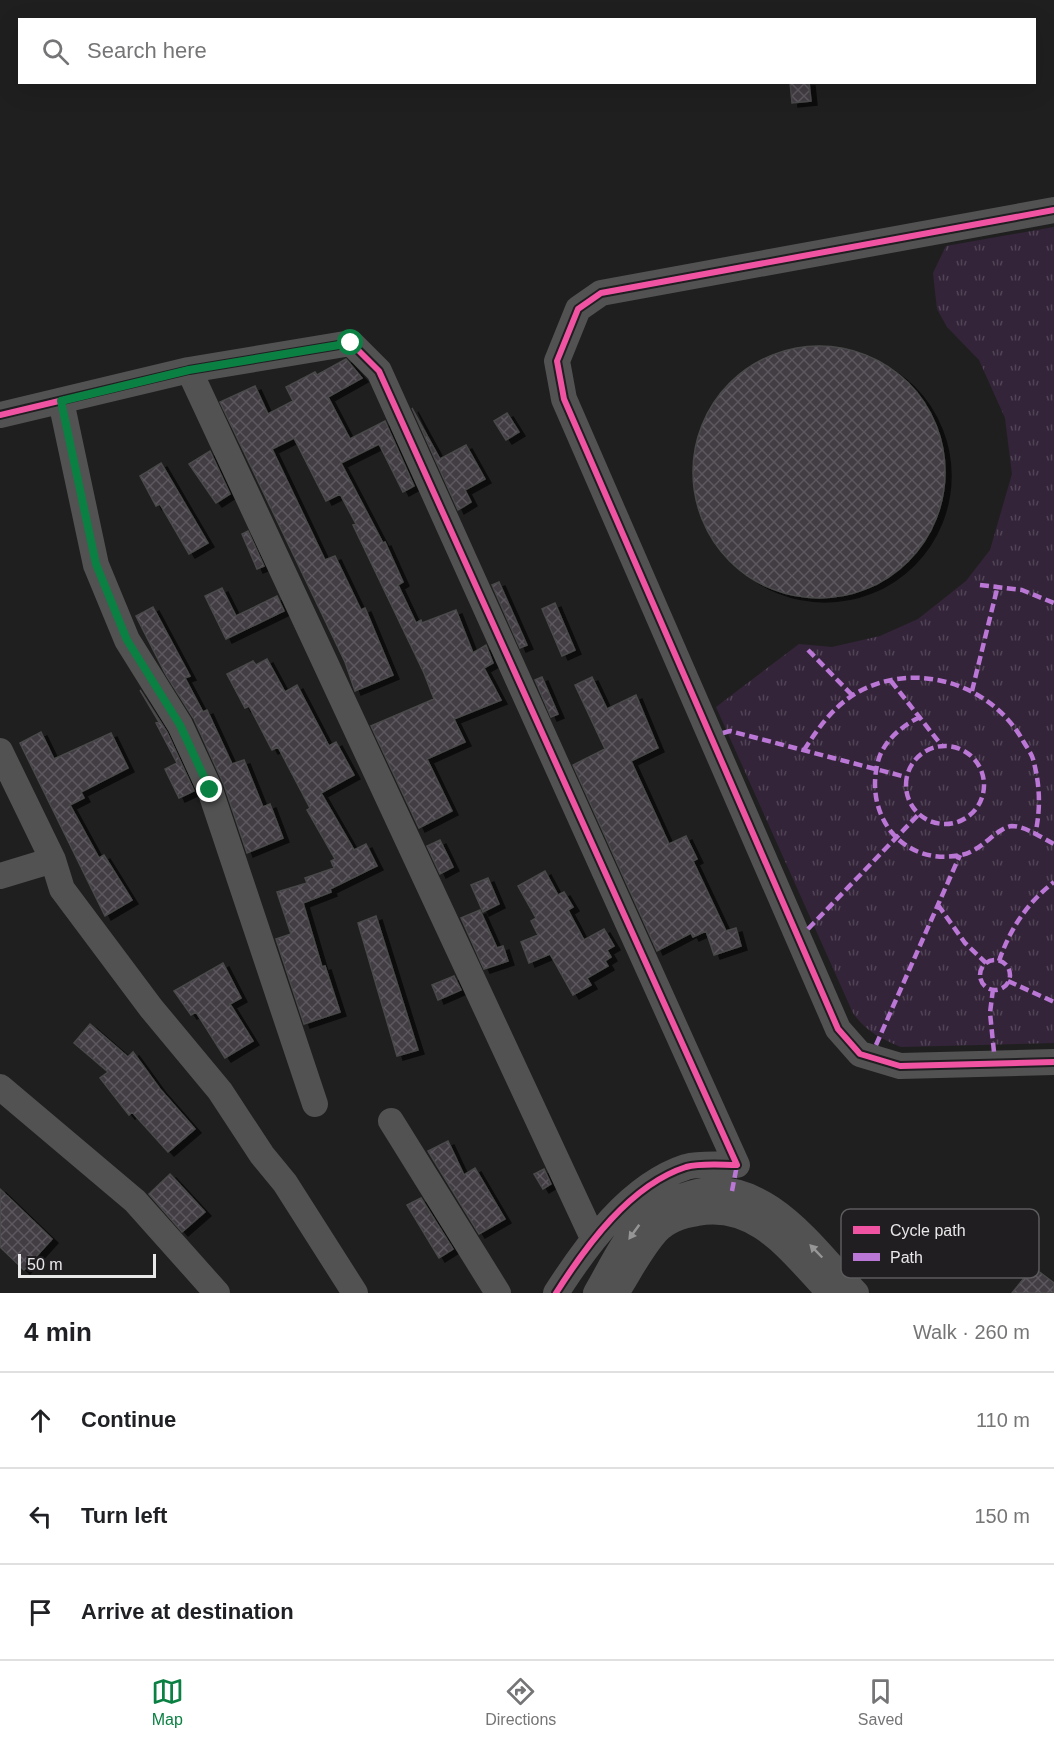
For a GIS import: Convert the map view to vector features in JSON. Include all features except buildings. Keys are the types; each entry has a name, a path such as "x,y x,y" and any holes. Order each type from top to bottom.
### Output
{"street":[{"path":"1054,210 601,293 578,309 557,361 564,399 838,1029 860,1054 900,1066 1054,1062"},
{"path":"0,415 189,370 351,343 379,371 736,1165 687,1167 644,1189 593,1238 556,1293"},
{"path":"189,370 593,1238"},
{"path":"61,401 96,564 127,640 180,725 210,790 315,1104"},
{"path":"0,751 53,860 62,890 151,1008 220,1091 262,1155 285,1183 355,1293"},
{"path":"0,876 53,860"},
{"path":"0,1088 135,1201 217,1293"},
{"path":"391,1121 498,1293"},
{"path":"596,1293 643,1220 660,1206 680,1197 717,1188 758,1199 781,1215 841,1277"},
{"path":"616,1293 658,1230 687,1214 717,1210 749,1218 769,1230 830,1293"},
{"path":"842,1278 856,1293"}],"green space":[{"path":"1054,227 1054,1043 901,1047 868,1030 853,1013 716,707 799,644 832,647 880,636 918,619 966,581 990,550 1012,474 1005,418 979,360 947,327 937,309 933,273 946,246"}],"marked path":[{"path":"980,585 1022,590 1054,603"},
{"path":"972,691 998,585"},
{"path":"808,650 853,696"},
{"path":"804,750 821,725 835,710 860,691 882,682 905,678 950,683 972,692 991,704 1008,720 1029,751 1033,759 1038,787 1039,806 1035,835"},
{"path":"891,681 942,746"},
{"path":"920,717 907,724 890,739 879,758 875,778 876,798 891,832 904,844 920,853 940,857 968,853 1000,831 1012,826 1028,830 1054,844"},
{"path":"723,733 730,731 906,777"},
{"path":"945,746 960,749 973,757 981,770 984,785 981,800 973,813 960,821 945,824 930,821 917,813 909,800 906,785 909,770 917,757 930,749 945,746"},
{"path":"808,929 918,815"},
{"path":"876,1045 960,855"},
{"path":"999,961 1020,917 1054,882"},
{"path":"938,905 965,943 986,963"},
{"path":"995,960 1001,961 1009,969 1010,975 1009,981 1001,989 995,990 989,989 981,981 980,975 981,969 989,961 995,960"},
{"path":"1008,981 1054,1002"},
{"path":"993,989 990,1013 994,1052"},
{"path":"732,1191 737,1165"}],"cycle path":[{"path":"1054,210 601,293 578,309 557,361 564,399 838,1029 860,1054 900,1066 1054,1062"},
{"path":"0,415 189,370 351,343 379,371 737,1165 686,1167 646,1188 611,1219 581,1256 556,1293"}],"route":[{"path":"210,790 180,725 127,640 96,564 61,401 189,370 351,343"}]}
